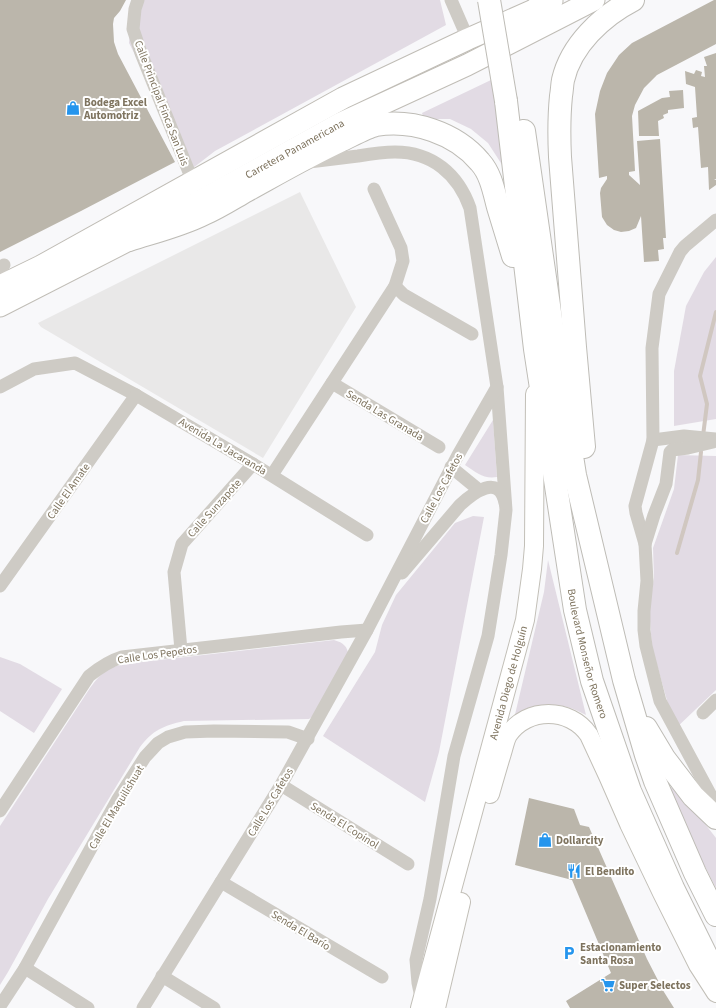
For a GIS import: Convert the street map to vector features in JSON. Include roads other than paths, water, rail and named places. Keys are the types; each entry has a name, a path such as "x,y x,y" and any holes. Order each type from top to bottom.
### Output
{"highway":[{"path":"489,0 512,99 575,475 599,581 624,680 655,781 692,866 716,916"},
{"path":"504,0 530,311"},
{"path":"599,581 575,347 559,129 563,81 569,64 578,47 600,22 614,11 633,0"},
{"path":"129,240 172,227 204,214 296,163 374,125 392,123 410,125 448,136 466,148 481,163 487,173 494,193 530,311"},
{"name":"Boulevard Monseñor Romero","path":"530,311 534,349 575,610 592,681 630,791 673,888 716,975"},
{"path":"624,680 643,724 664,758 693,796 716,818"}],"main road":[{"name":"Carretera Panamericana","path":"0,306 129,240 342,123 467,65 594,0"},
{"name":"Carretera Panamericana","path":"0,286 41,266 343,98 547,3"}],"street":[{"name":"Calle Principal Finca San Luis","path":"138,0 135,10 133,29 141,53 193,182"},
{"path":"451,0 468,39"},
{"path":"296,163 395,152 410,153 422,156 435,162 450,174 467,198 470,208 497,387 506,510 501,555 488,636 454,756 430,899 416,960 418,983 426,1005"},
{"path":"272,475 395,286 403,261 401,248 374,189"},
{"path":"716,220 680,252 659,294 652,348 653,440 635,506 645,544 647,581 644,630 660,701 716,805"},
{"path":"395,286 404,295 472,334"},
{"name":"Avenida Diego de Holguín","path":"426,1005 525,620 534,546 534,349"},
{"name":"Avenida La Jacaranda","path":"0,387 34,369 75,363 136,395 272,475 367,536"},
{"name":"Senda Las Granada","path":"332,383 439,447"},
{"name":"Calle Los Cafetos","path":"143,1008 281,786 308,739 367,630 451,467 497,387"},
{"name":"Calle El Amate","path":"0,586 136,395"},
{"path":"653,440 684,436 716,440"},
{"path":"645,544 666,484 670,452 672,450 688,448 716,440"},
{"name":"Calle Sunzapote","path":"181,650 174,572 182,544 253,464"},
{"path":"451,467 479,490 493,487 499,490 502,493 506,510"},
{"name":"Calle Los Cafetos","path":"388,590 460,505 468,497 479,490"},
{"name":"Calle Los Pepetos","path":"0,811 89,676 100,667 115,659 181,650 367,630"},
{"path":"703,713 716,700"},
{"name":"Avenida Diego de Holguín","path":"426,1005 460,906 507,737 515,726 526,719 540,714 549,713 565,716 573,720 585,729 589,735 662,893 698,965 716,993"},
{"name":"Calle El Maquilishuat","path":"0,1006 25,968 118,799 145,757 158,743 168,737 185,732 214,731 288,732 308,739"},
{"name":"Senda El Copinol","path":"281,786 408,864"},
{"name":"Senda El Barío","path":"221,882 382,977"},
{"path":"25,968 88,1008"},
{"path":"162,976 214,1008"}],"waterway":[{"path":"703,436 707,404 700,376 716,312"},
{"path":"677,553 698,480 701,452"}],"place":[{"name":"Bodega Excel Automotriz","path":"73,108"},
{"name":"Dollarcity","path":"545,840"},
{"name":"El Bendito","path":"574,871"},
{"name":"Estacionamiento Santa Rosa","path":"569,953"},
{"name":"Super Selectos","path":"608,985"}]}
